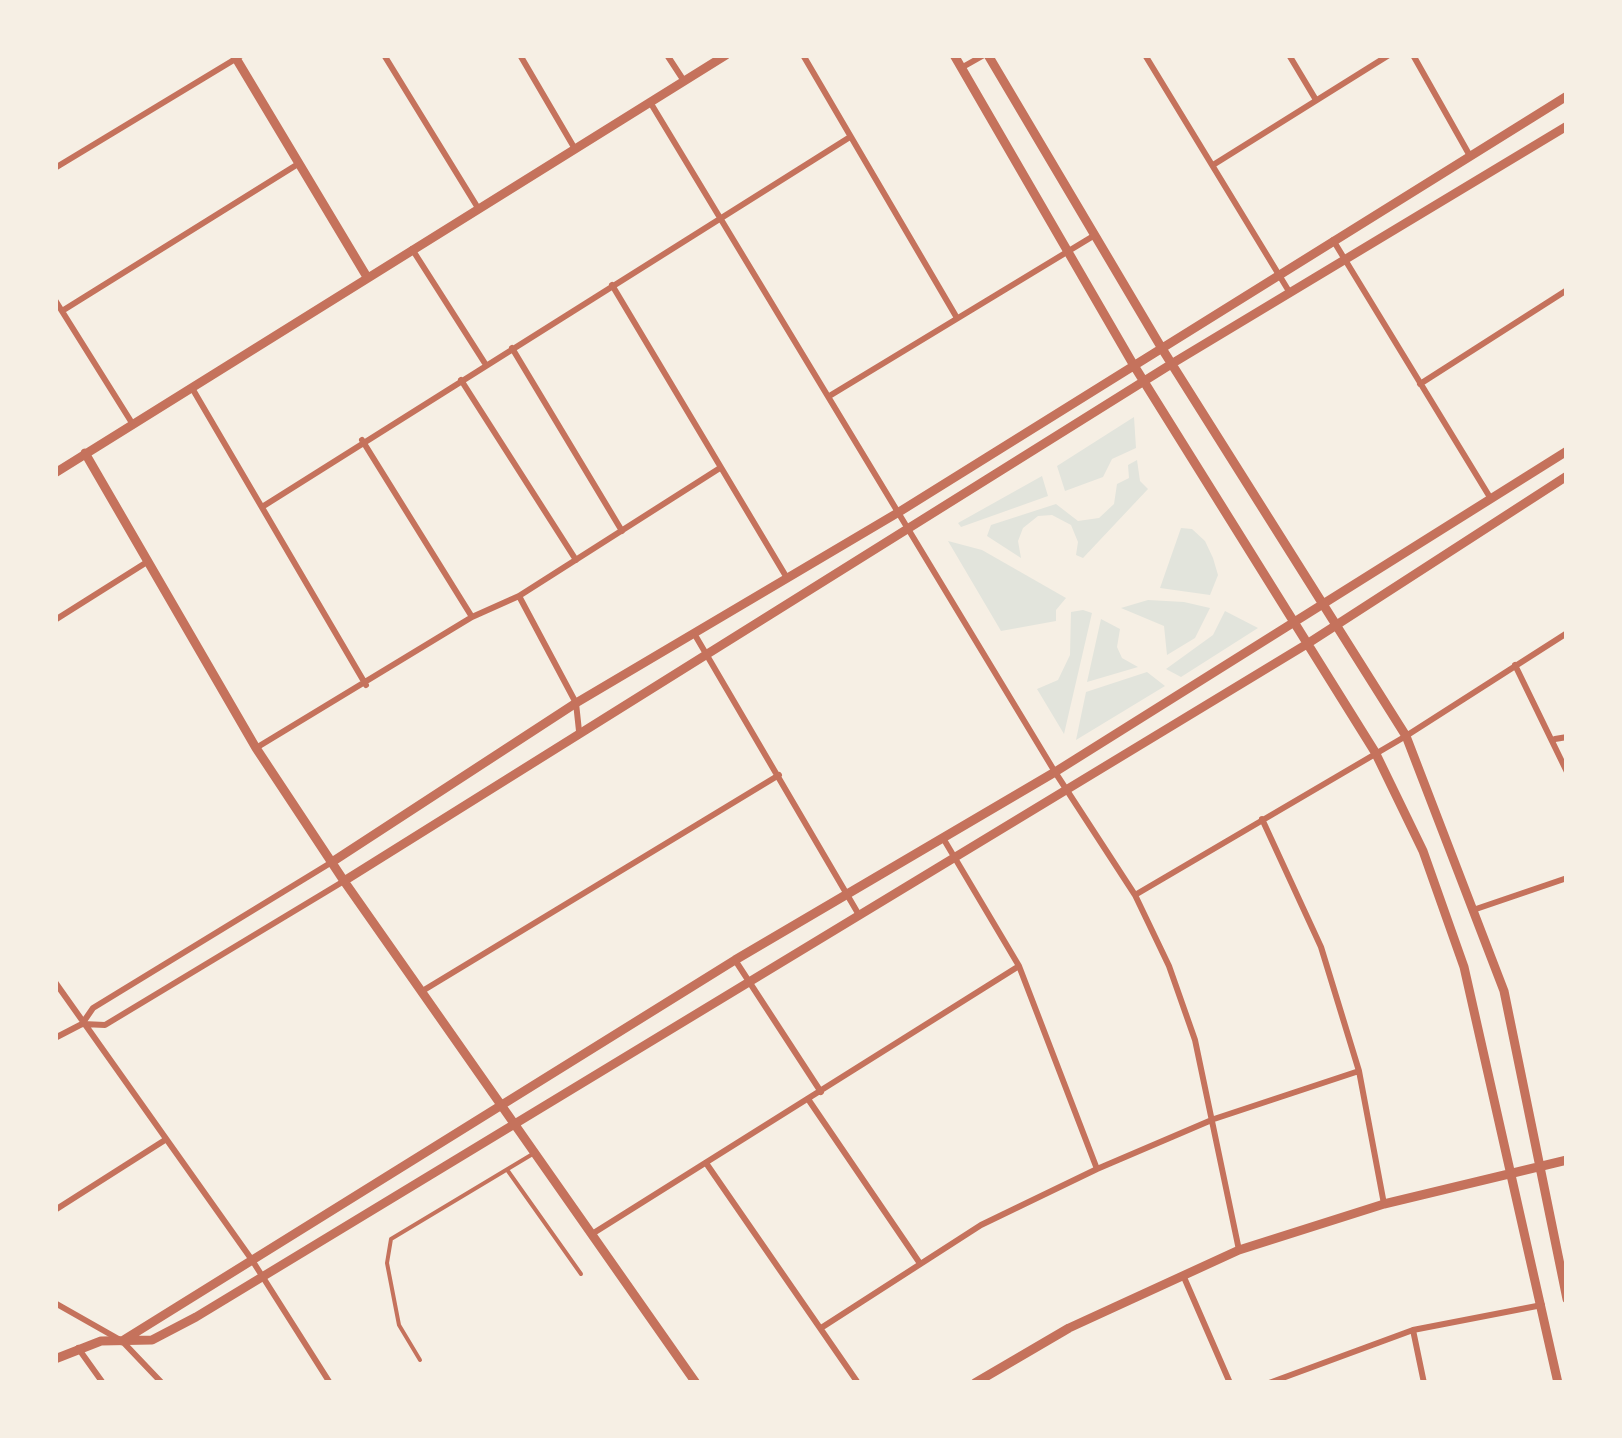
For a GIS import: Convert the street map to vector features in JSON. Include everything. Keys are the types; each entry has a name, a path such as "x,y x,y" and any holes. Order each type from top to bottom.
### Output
{"street":[{"path":"384,55 478,208"},
{"path":"520,55 575,149"},
{"path":"667,55 684,81"},
{"path":"55,474 726,55"},
{"path":"803,55 958,318"},
{"path":"954,55 1133,364 1376,752 1423,851 1464,967 1558,1383"},
{"path":"961,68 986,55 1161,346 1406,736 1504,991 1567,1299"},
{"path":"1144,55 1290,293"},
{"path":"1289,55 1316,100"},
{"path":"1214,165 1389,55"},
{"path":"1413,55 1470,156"},
{"path":"55,168 237,56 367,277"},
{"path":"55,1038 82,1024 93,1008 332,862 576,703 899,512 1567,96"},
{"path":"650,102 1055,772 1134,895 1169,966 1195,1040 1239,1250"},
{"path":"82,1024 104,1025 344,881 580,730 707,656 1173,364 1567,126"},
{"path":"262,507 362,440 850,137"},
{"path":"62,311 298,164"},
{"path":"830,395 1095,235"},
{"path":"1333,240 1490,499"},
{"path":"412,249 486,364"},
{"path":"612,285 787,578"},
{"path":"1420,384 1567,290"},
{"path":"55,300 132,423"},
{"path":"512,348 622,531"},
{"path":"461,380 576,560"},
{"path":"191,386 366,685"},
{"path":"362,440 472,617"},
{"path":"122,1341 735,960 1055,772 1567,451"},
{"path":"85,453 256,748 344,881 696,1383"},
{"path":"256,748 366,685 472,617 519,596 720,468"},
{"path":"55,1359 78,1348 164,1335 263,1278 514,1121 750,983 1307,644 1567,476"},
{"path":"55,620 147,562"},
{"path":"519,596 576,703 580,730"},
{"path":"1134,895 1406,736 1567,633"},
{"path":"695,634 860,916"},
{"path":"1515,665 1555,739 1567,772"},
{"path":"1555,739 1567,738"},
{"path":"424,990 778,775"},
{"path":"1262,819 1320,947 1359,1071 1384,1204"},
{"path":"943,837 1019,966 1097,1169"},
{"path":"894,866 906,888"},
{"path":"1476,910 1567,878"},
{"path":"735,960 820,1092"},
{"path":"592,1234 1019,966"},
{"path":"55,982 252,1260 330,1383"},
{"path":"821,1328 919,1262 1097,1169 1214,1119 1359,1071"},
{"path":"808,1099 919,1262"},
{"path":"55,1210 166,1140"},
{"path":"975,1383 1069,1328 1239,1250 1384,1204 1567,1160"},
{"path":"706,1163 858,1383"},
{"path":"1182,1274 1230,1383"},
{"path":"55,1303 122,1341 162,1383"},
{"path":"1269,1383 1286,1380 1413,1330 1543,1305"},
{"path":"1413,1330 1424,1383"},
{"path":"78,1348 103,1383"}],"lane":[{"path":"420,1360 399,1324 387,1263 391,1239 535,1152"},
{"path":"508,1171 581,1274"}],"shaded area":[{"path":"1134,417 1136,448 1112,459 1103,477 1065,491 1057,466"},
{"path":"1137,460 1140,481 1148,489 1083,558 1076,555 1078,542 1071,525 1052,515 1038,516 1023,528 1018,541 1021,558 987,536 991,525 1056,504 1078,521 1099,518 1114,504 1117,484 1129,478 1128,465"},
{"path":"1042,476 1048,496 961,527 958,523"},
{"path":"1181,528 1192,529 1205,541 1213,558 1218,575 1210,595 1160,588"},
{"path":"948,541 982,550 1066,598 1056,610 1056,621 1001,631"},
{"path":"1148,600 1210,608 1195,638 1167,655 1164,626 1121,608"},
{"path":"1225,611 1258,628 1181,677 1166,669 1213,635"},
{"path":"1071,612 1092,613 1064,734 1037,689 1058,680 1070,655"},
{"path":"1101,619 1120,629 1117,647 1122,658 1138,667 1087,682"},
{"path":"1147,672 1165,686 1076,740 1086,692"}]}
